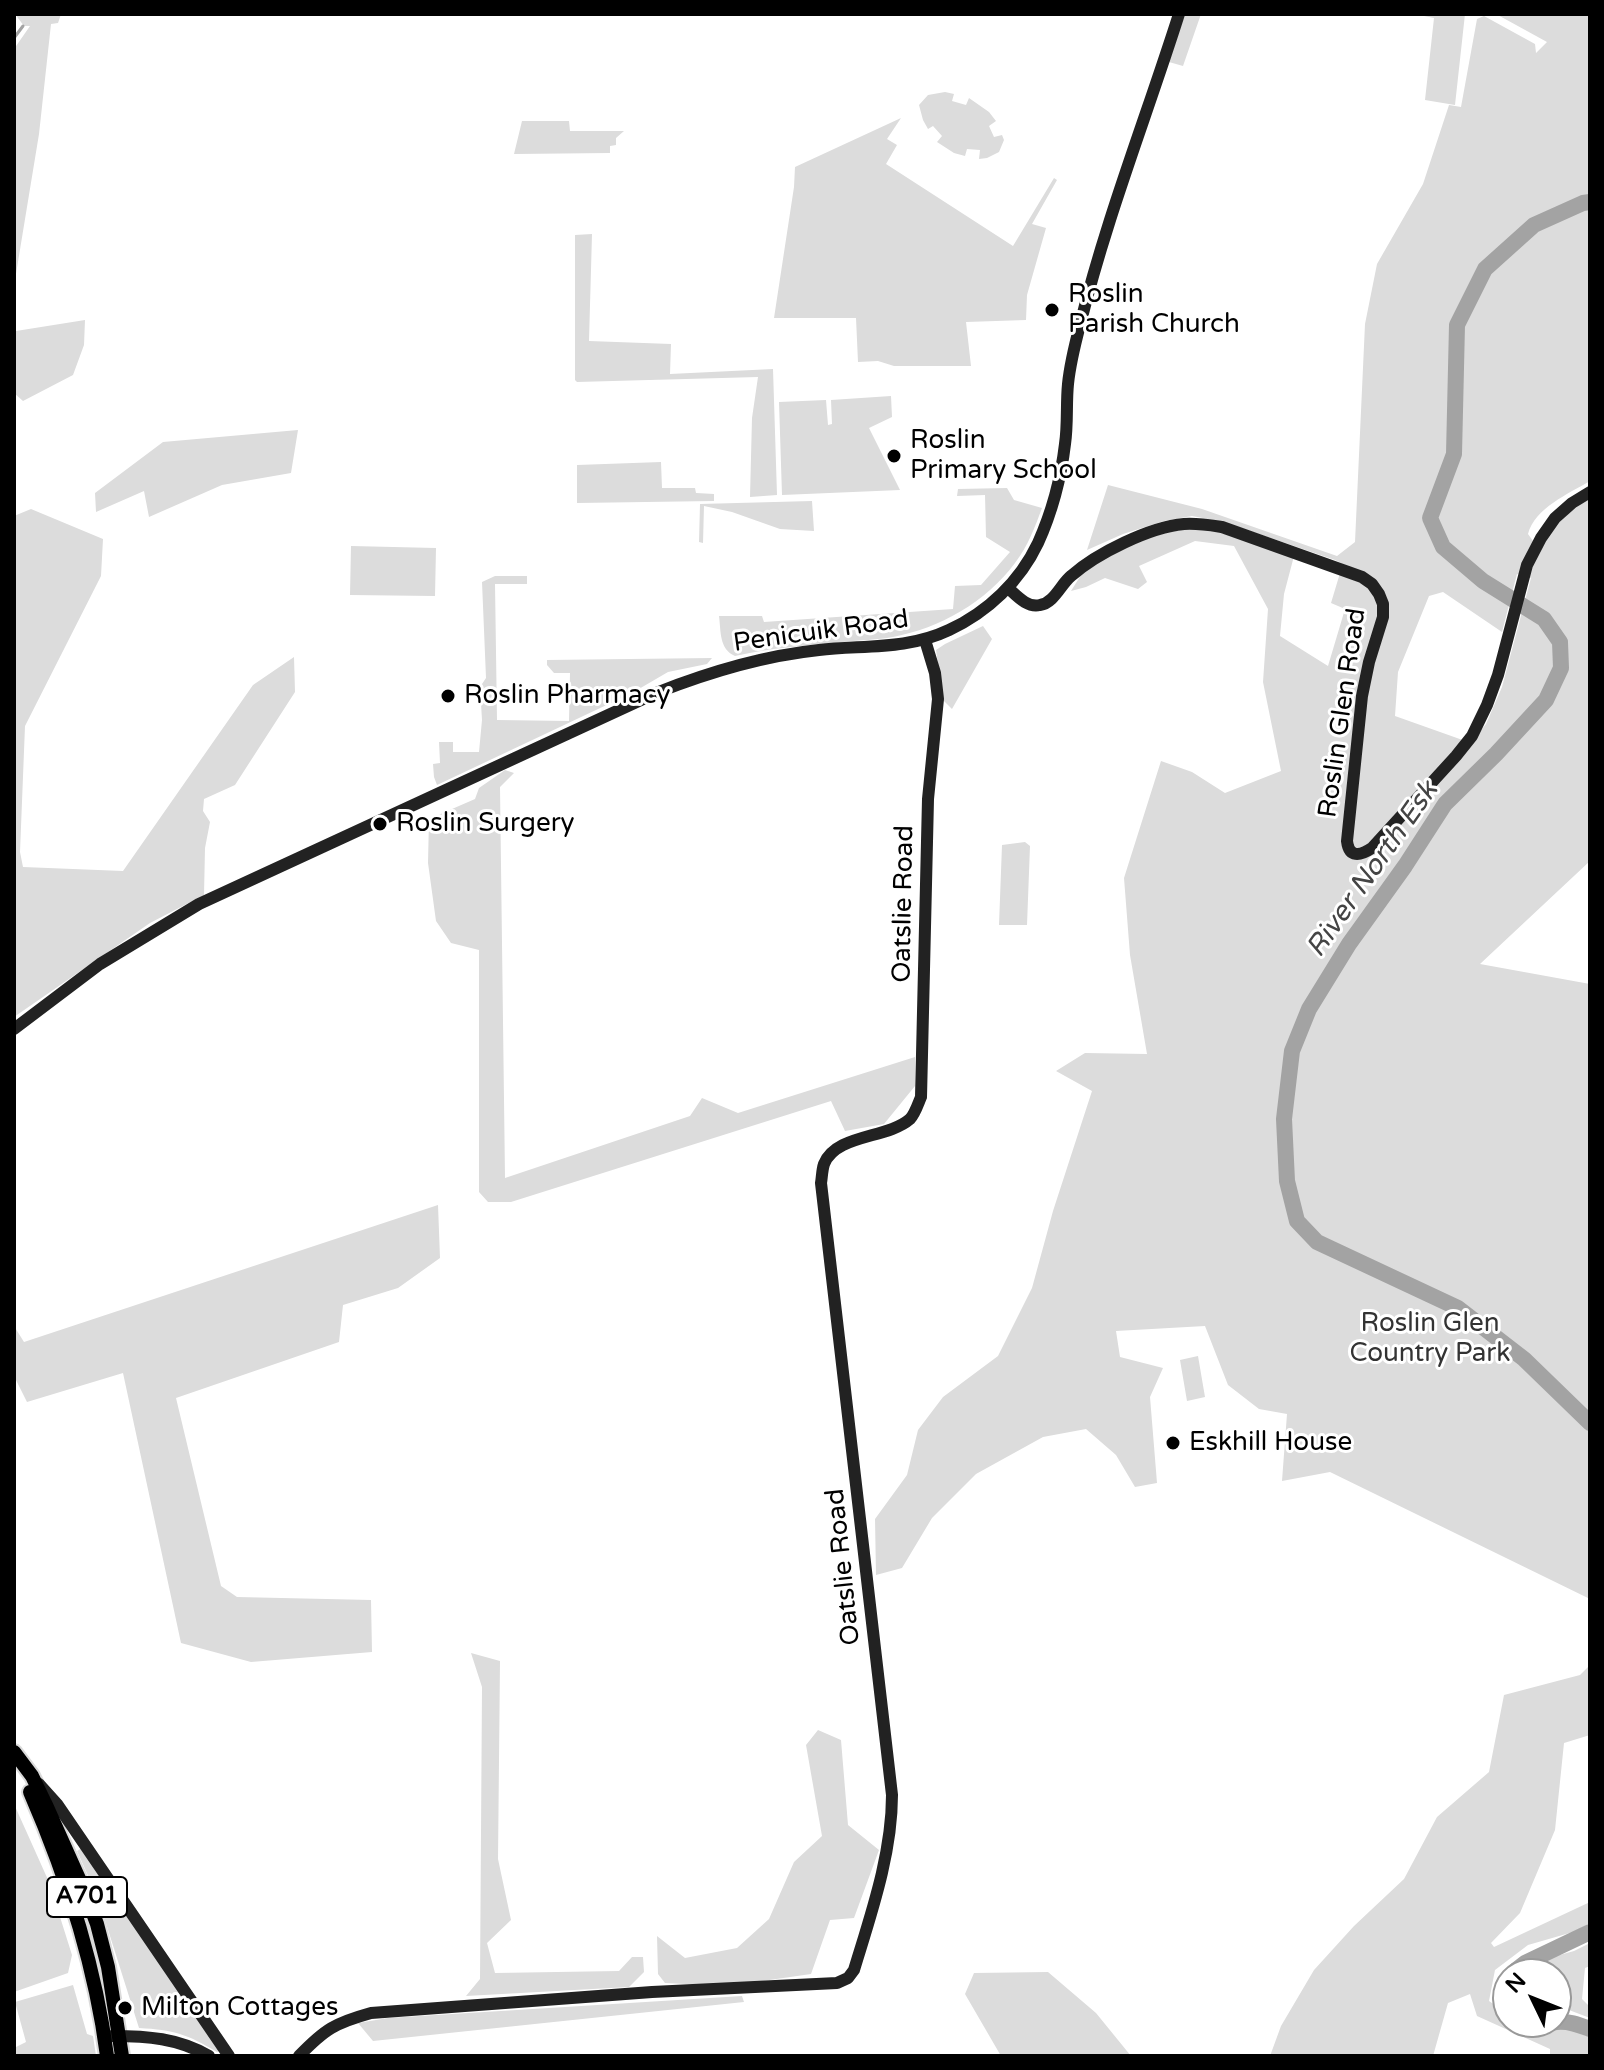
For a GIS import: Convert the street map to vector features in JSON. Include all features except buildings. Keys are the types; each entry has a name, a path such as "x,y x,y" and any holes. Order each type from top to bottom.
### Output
{"main road":[{"name":"Penicuik Road","path":"14,1029 100,964 199,904 656,693 723,668 820,650 878,647 925,640 971,618 1008,588 1036,547 1052,506 1066,443 1068,383 1080,324 1103,244 1179,14"},
{"name":"Roslin Glen Road","path":"1008,588 1031,605 1045,604 1068,579 1102,552 1181,524 1222,527 1337,567 1372,584 1383,604 1383,617 1369,662 1354,755 1347,841 1348,849 1356,855 1363,854 1372,848 1472,736 1487,705 1524,575 1541,538 1555,518 1590,492"},
{"name":"Oatslie Road","path":"299,2056 328,2029 342,2021 371,2013 652,1992 837,1983 848,1978 854,1970 887,1844 892,1795 821,1183 824,1165 832,1152 851,1141 894,1129 912,1117 921,1097 928,799 938,699 935,673 925,640"},
{"name":"A701","path":"14,1754 32,1776 97,1924 108,1967 112,2036 107,2056"},
{"name":"A701","path":"14,1754 61,1865 112,2036 122,2056"},
{"path":"32,1776 57,1804 229,2056"},
{"path":"112,2036 175,2041 209,2056"}],"green space":[{"path":"15,14 61,14 58,23 51,24 39,134 14,286 14,49 30,26 24,26"},
{"path":"1185,14 1201,14 1183,66 1169,62"},
{"path":"1424,14 1465,14 1455,105 1425,100 1434,18"},
{"name":"Roslin Glen Country Park","path":"1496,14 1590,14 1590,481 1545,509 1528,534 1533,541 1590,497 1590,861 1480,964 1590,984 1590,1599 1330,1472 1282,1481 1287,1414 1259,1409 1228,1385 1205,1326 1116,1331 1120,1357 1163,1368 1150,1397 1157,1483 1135,1487 1116,1455 1086,1429 1043,1437 976,1474 932,1518 902,1568 876,1575 875,1519 907,1475 918,1430 943,1397 998,1356 1032,1288 1092,1091 1056,1071 1085,1053 1147,1054 1130,955 1124,878 1161,761 1192,772 1225,793 1281,771 1263,682 1268,609 1234,546 1195,541 1139,566 1147,582 1138,589 1105,578 1071,591 1081,575 1108,555 1156,535 1206,528 1294,556 1284,594 1280,636 1328,666 1345,609 1331,603 1340,573 1383,594 1376,580 1335,560 1224,522 1192,516 1123,534 1087,550 1108,485 1202,509 1337,556 1355,542 1365,324 1377,264 1423,184 1449,105 1461,107 1477,19 1484,16 1535,44 1536,53 1547,42","holes":["1517,574 1531,578 1502,687 1486,724 1471,743 1395,716 1398,672 1429,596 1443,592 1502,632"]},
{"path":"954,94 952,101 966,105 969,98 989,112 996,121 989,126 994,137 1002,135 1004,140 999,152 979,159 980,150 967,149 965,156 937,142 942,136 933,126 928,129 919,105 928,95"},
{"path":"901,118 887,139 897,145 886,164 1013,246 1054,178 1057,180 1032,224 1046,228 1027,295 1026,320 966,322 971,366 894,366 878,361 858,362 856,318 774,318 795,167"},
{"path":"522,121 569,121 570,131 624,131 616,138 616,145 610,146 610,153 514,154"},
{"path":"592,234 589,341 671,344 670,374 773,369 777,495 750,497 752,418 758,377 575,380 575,235"},
{"path":"85,320 84,345 73,375 23,401 14,393 16,331"},
{"path":"891,396 892,417 869,428 900,490 782,495 779,402 826,400 828,425 832,424 831,400"},
{"path":"298,430 291,473 222,485 149,517 144,491 96,512 95,493 163,442"},
{"path":"661,462 662,488 695,488 696,493 714,494 714,501 577,503 577,465"},
{"path":"1007,488 1014,500 1042,508 1015,563 990,590 961,611 928,627 887,638 789,647 735,656 726,649 719,616 762,616 764,622 953,609 955,586 981,585 1010,552 986,537 985,495 957,496 958,489"},
{"path":"812,501 814,531 780,529 704,506 703,543 699,542 700,504"},
{"path":"31,509 103,539 101,576 25,726 20,852 23,867 123,871 253,685 294,657 295,692 235,785 204,799 203,811 210,822 205,848 204,895 150,923 14,1017 14,516"},
{"path":"351,546 436,548 435,596 350,595"},
{"path":"495,576 527,576 527,584 495,584 497,720 569,721 570,673 554,673 547,660 712,658 707,664 668,672 632,693 437,785 433,764 440,763 439,742 453,742 453,752 479,752 482,720 480,687 486,678 482,582"},
{"path":"983,626 992,639 952,709 943,700 936,650"},
{"path":"505,770 514,773 500,787 505,1178 690,1116 702,1098 738,1113 915,1057 915,1086 884,1124 845,1131 831,1101 511,1202 488,1202 479,1192 479,950 451,943 436,921 428,863 429,819 475,799 479,788"},
{"path":"1025,842 1030,846 1027,925 999,925 1002,845"},
{"path":"438,1205 440,1258 398,1288 343,1305 339,1342 176,1398 221,1586 237,1597 371,1600 372,1652 251,1662 181,1643 123,1373 27,1402 14,1376 14,1326 24,1342"},
{"path":"1198,1356 1205,1397 1187,1401 1180,1360"},
{"path":"471,1653 500,1661 498,1859 511,1920 487,1943 495,1973 619,1971 632,1957 643,1957 644,1972 629,1987 466,1996 480,1979 482,1687"},
{"path":"1590,1665 1590,1735 1564,1743 1555,1830 1520,1913 1491,1943 1494,1947 1590,1902 1590,1923 1573,1932 1528,1945 1511,1958 1492,1958 1489,2001 1492,2003 1492,2023 1477,2016 1470,1994 1448,2003 1433,2056 1270,2056 1281,2026 1314,1970 1354,1926 1404,1879 1437,1817 1489,1772 1504,1695 1580,1675"},
{"path":"818,1730 841,1740 848,1825 879,1850 854,1918 830,1920 811,1974 728,1986 665,1983 658,1974 657,1936 685,1958 737,1948 769,1919 794,1862 822,1836 806,1745"},
{"path":"14,1804 49,1882 72,1955 68,1973 14,1992"},
{"path":"82,1848 221,2050 217,2052 180,2034 139,2028 98,1898 77,1851"},
{"path":"1590,1943 1590,1966 1585,1968 1582,1999 1590,2007 1590,2018 1572,2011 1572,1958 1549,1958"},
{"path":"1048,1972 1096,2013 1131,2056 1001,2056 965,1994 974,1973"},
{"path":"73,1985 87,2034 93,2036 96,2056 14,2056 14,2048 26,2042 15,2002"},
{"path":"742,1996 744,2002 373,2041 358,2023 388,2018"},
{"path":"1572,2031 1590,2037 1590,2056 1550,2056 1550,2049 1526,2038 1572,2038"}],"waterway":[{"path":"14,38 23,26"},
{"name":"River North Esk","path":"1590,202 1534,225 1485,269 1457,325 1454,454 1430,518 1443,547 1483,581 1544,619 1560,642 1561,668 1546,700 1445,804 1349,944 1309,1009 1292,1051 1284,1119 1287,1181 1297,1221 1317,1242 1458,1308 1524,1359 1590,1423"},
{"name":"River North Esk","path":"1535,1958 1590,1932"},
{"name":"River North Esk","path":"1572,2024 1590,2029"}],"place":[{"name":"Roslin Parish Church","path":"1052,310"},
{"name":"Roslin Primary School","path":"894,456"},
{"name":"Roslin Pharmacy","path":"448,696"},
{"name":"Roslin Surgery","path":"380,824"},
{"name":"Eskhill House","path":"1173,1443"},
{"name":"Milton Cottages","path":"125,2008"}]}
